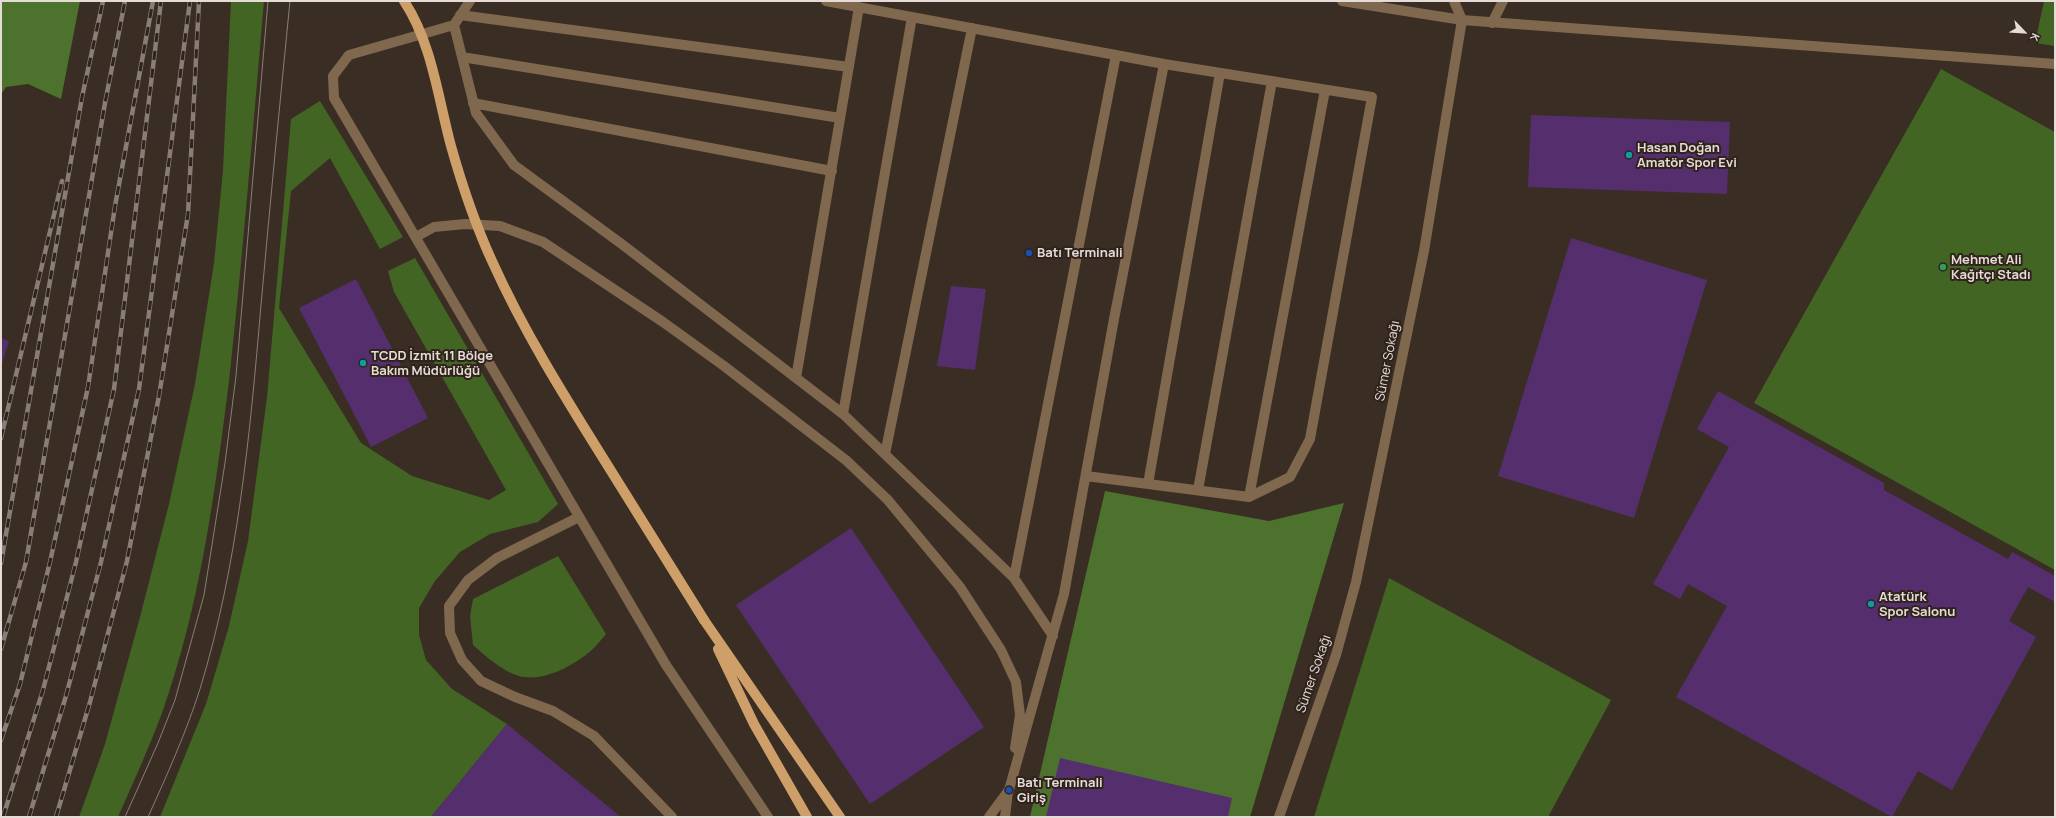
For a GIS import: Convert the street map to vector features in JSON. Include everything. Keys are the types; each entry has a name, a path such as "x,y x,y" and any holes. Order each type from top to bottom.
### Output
{"main road":[{"path":"404,1 418,25 422,37 472,213 492,261 527,332 576,415 704,620 840,817"},
{"path":"704,620 754,724 807,817"}],"street":[{"path":"470,1 454,25 349,55 332,76 334,98 666,665 768,817"},
{"path":"826,1 1164,64 1372,97 1310,438 1290,477 1249,497 1086,476"},
{"path":"1342,1 1462,20 1492,23 2055,64"},
{"path":"1454,1 1462,20"},
{"path":"1492,23 1503,1"},
{"path":"796,378 859,7"},
{"path":"460,16 849,67"},
{"path":"843,414 912,17"},
{"name":"Sümer Sokağı","path":"1279,817 1336,655 1356,582 1424,251 1462,20"},
{"path":"454,25 476,113 514,165 623,244 843,414 1014,578 1053,636"},
{"path":"885,454 972,28"},
{"path":"1014,578 1116,55"},
{"path":"462,57 840,118"},
{"path":"989,817 1008,790 1064,594 1164,64"},
{"path":"1148,484 1220,73"},
{"path":"1198,490 1272,81"},
{"path":"1249,497 1325,90"},
{"path":"473,103 832,171"},
{"path":"416,236 434,227 465,224 500,226 543,242 664,322 724,366 847,461 887,499 960,587 1001,650 1016,682 1020,715 1005,817"},
{"path":"579,517 497,558 468,580 449,606 450,633 462,660 480,681 515,697 553,711 594,736 672,817"}],"green space":[{"path":"1,1 80,1 61,99 28,84 6,87 1,94"},
{"path":"231,1 264,1 229,381 212,507 187,632 162,713 141,765 118,817 79,817 105,744 140,617 169,504 195,384 214,263 223,170"},
{"path":"2044,1 2055,1 2055,46 2035,43"},
{"name":"Mehmet Ali Kağıtçı Stadı","path":"1941,69 2055,132 2055,570 1754,403"},
{"path":"320,101 403,237 380,249 330,158 291,191 279,308 361,443 412,476 489,500 506,490 394,292 388,271 415,258 558,504 538,522 490,534 460,552 435,581 419,608 419,635 426,660 452,689 507,724 431,817 160,817 206,704 229,626 248,541 267,397 291,119"},
{"path":"1105,491 1269,521 1344,503 1250,817 1030,817"},
{"path":"558,556 606,634 590,652 564,669 537,677 519,676 513,674 488,658 473,645 470,616 473,599"},
{"path":"1389,578 1611,700 1548,817 1314,817"}],"building":[{"name":"Hasan Doğan Amatör Spor Evi","path":"1531,115 1730,122 1727,194 1528,187"},
{"path":"1571,238 1707,280 1634,518 1498,476"},
{"name":"TCDD İzmit 11 Bölge Bakım Müdürlüğü","path":"356,279 428,418 371,447 299,308"},
{"path":"951,286 986,289 975,370 937,366"},
{"path":"1,338 9,341 1,367"},
{"name":"Atatürk Spor Salonu","path":"1718,391 1884,483 1884,490 2008,559 2012,552 2055,576 2055,602 2028,587 2009,621 2036,637 1952,790 1918,771 1892,817 1676,697 1727,606 1688,584 1680,599 1653,584 1729,447 1697,429"},
{"path":"851,528 984,727 870,804 736,605"},
{"path":"507,724 621,817 431,817"},
{"path":"1060,758 1232,798 1228,817 1046,817"}],"tram line":[{"path":"125,817 158,743 175,700 204,595 225,463 236,376 268,1"},
{"path":"148,817 195,705 213,642 233,547 247,450 290,1"}],"railway":[{"path":"1,563 82,97 103,1"},
{"path":"1,649 26,562 105,103 125,1"},
{"path":"1,740 20,684 50,562 88,387 115,206 153,1"},
{"path":"3,817 43,690 76,562 114,389 161,1"},
{"path":"29,817 66,696 101,562 139,389 190,1"},
{"path":"56,817 90,702 127,561 159,396 188,214 199,1"},
{"path":"1,438 62,181"}],"place":[{"name":"Hasan Doğan Amatör Spor Evi","path":"1629,155"},
{"name":"Batı Terminali","path":"1029,253"},
{"name":"Mehmet Ali Kağıtçı Stadı","path":"1943,267"},
{"name":"TCDD İzmit 11 Bölge Bakım Müdürlüğü","path":"363,363"},
{"name":"Atatürk Spor Salonu","path":"1871,604"},
{"name":"Batı Terminali Giriş","path":"1009,790"}]}
